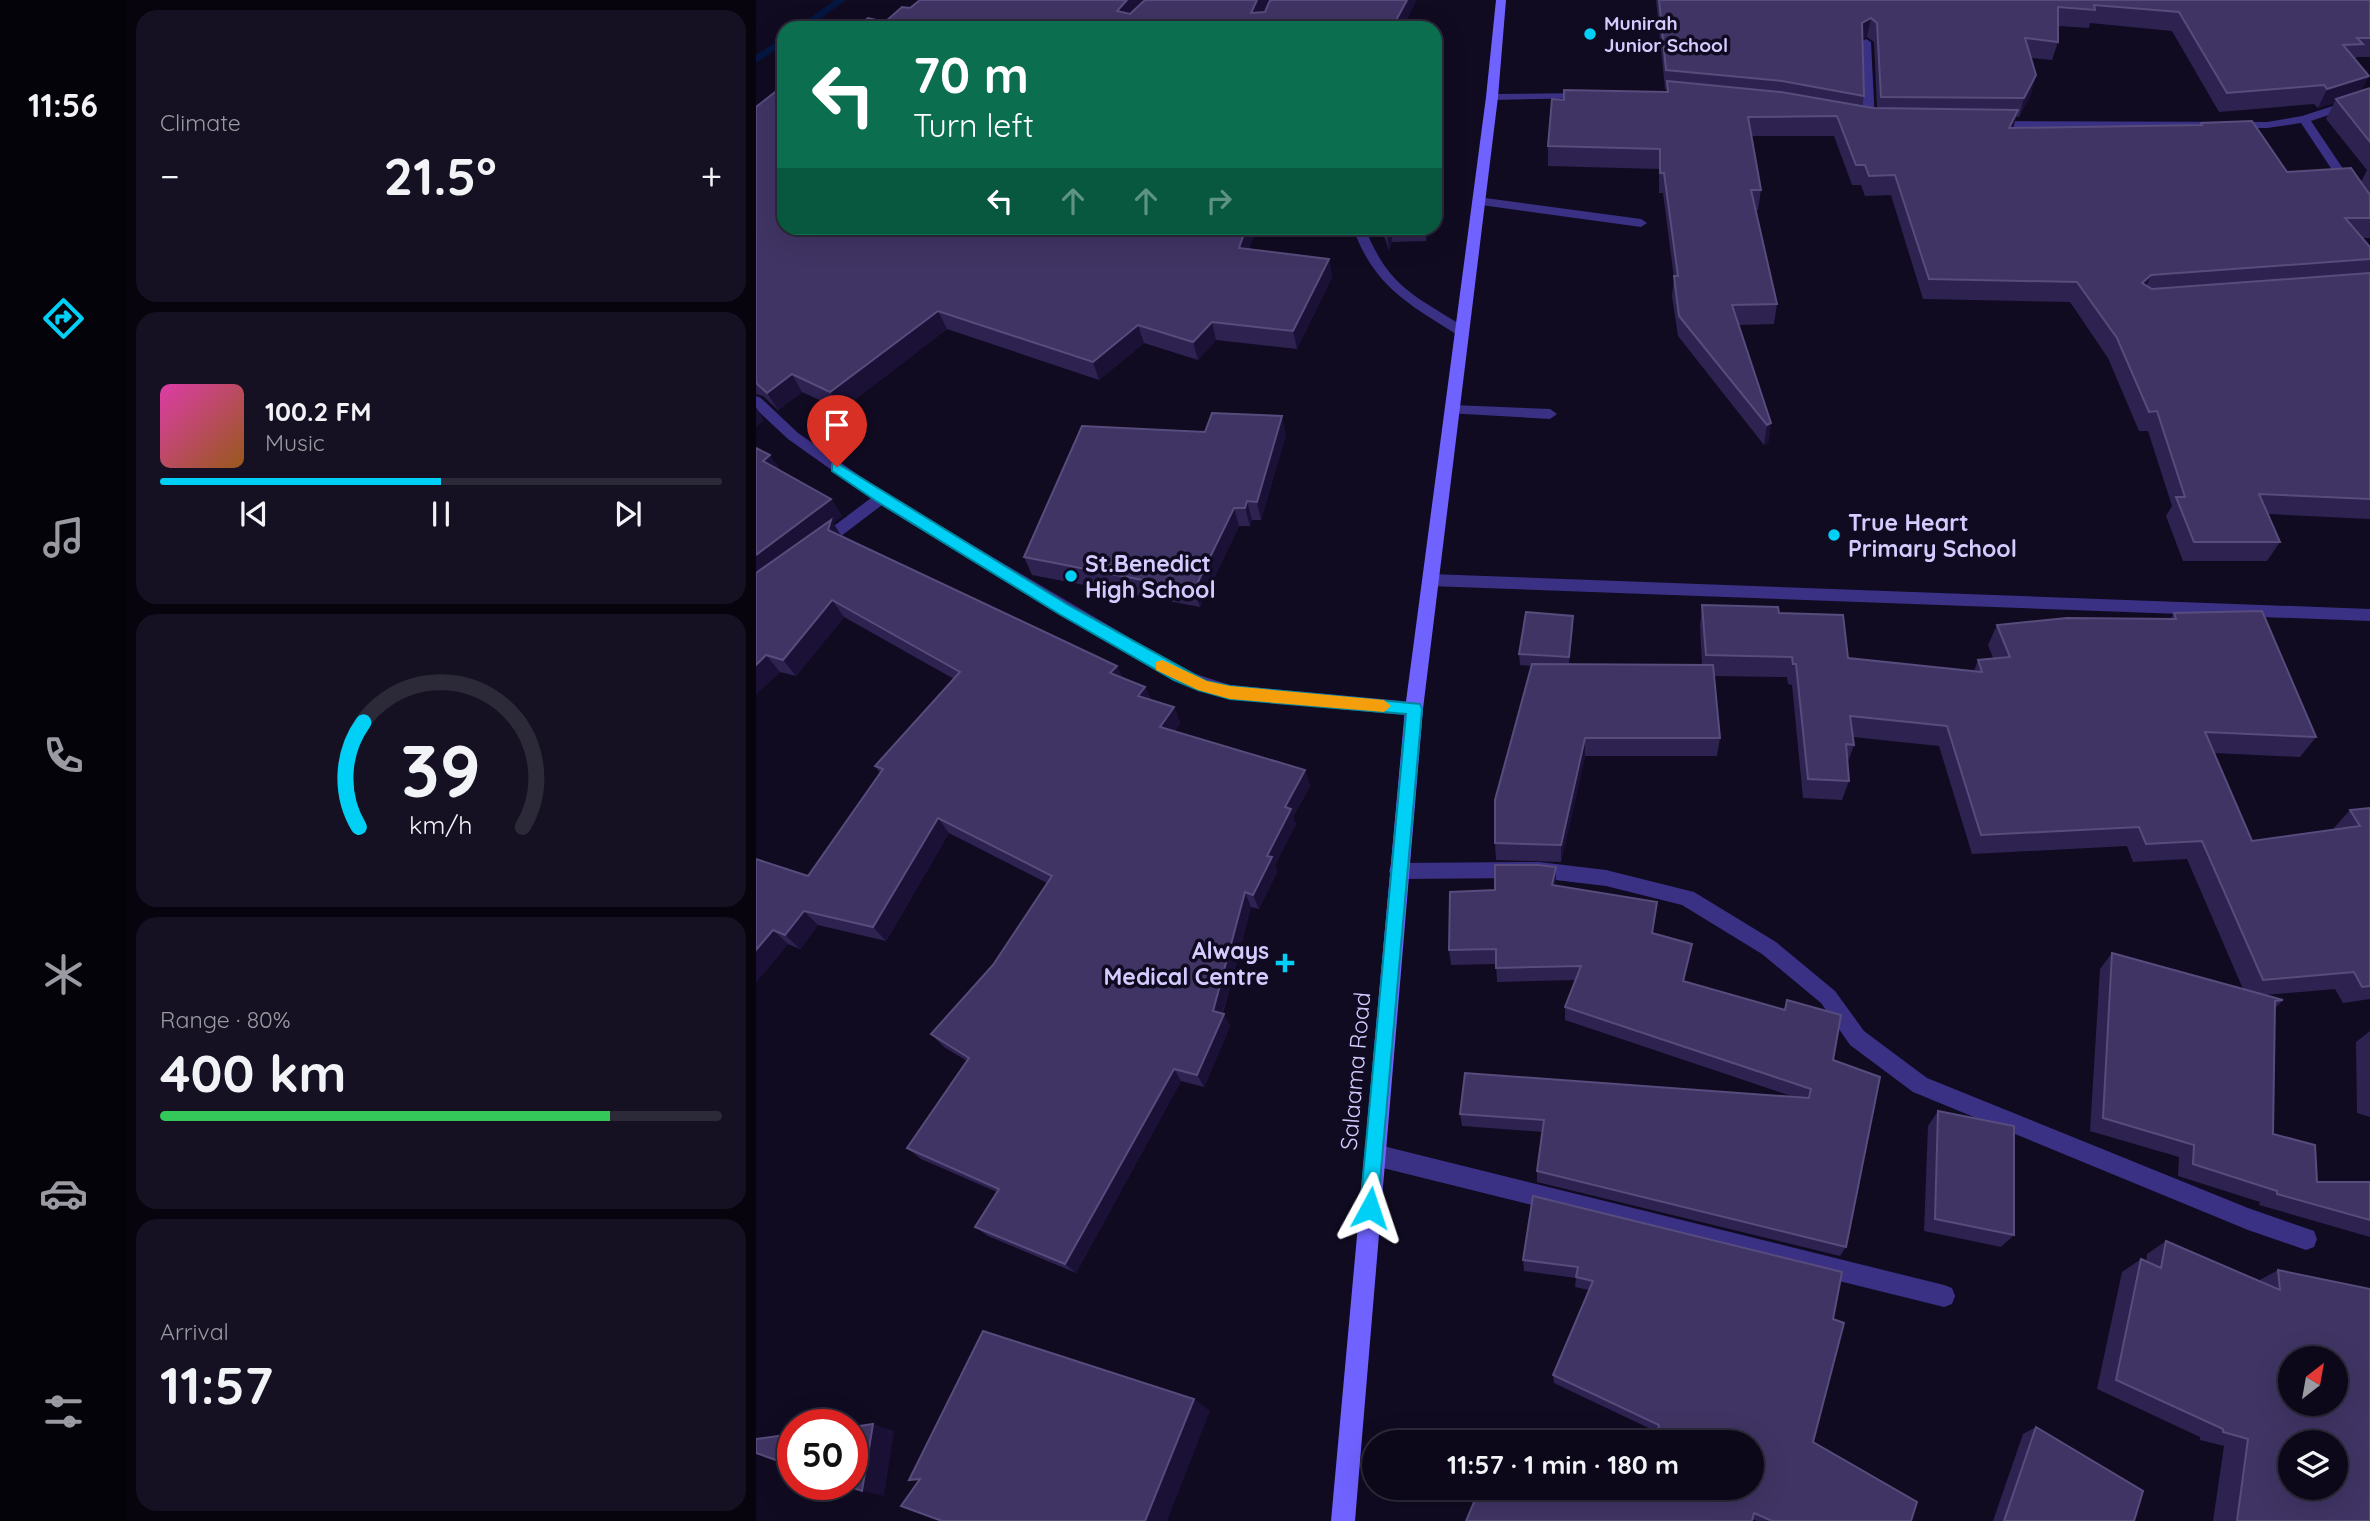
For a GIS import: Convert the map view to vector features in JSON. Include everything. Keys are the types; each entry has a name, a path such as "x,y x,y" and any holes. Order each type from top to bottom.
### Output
{"main road":[{"name":"Salaama Road","path":"1343,1521 1414,709 1492,97 1501,0"}],"street":[{"path":"1856,120 1874,122 1866,41"},
{"path":"1492,97 1599,96"},
{"path":"1980,124 2267,125 2304,118 2370,97"},
{"path":"2304,118 2370,218"},
{"path":"1478,201 1641,223"},
{"path":"1361,235 1367,255 1385,282 1461,331"},
{"path":"756,401 793,436 881,498 1064,610 1180,676 1203,686 1230,692 1414,709"},
{"path":"1452,410 1550,414"},
{"path":"808,554 881,498"},
{"path":"1430,580 2370,615"},
{"path":"1398,871 1539,870 1606,878 1687,898 1769,947 1828,997 1857,1038 1920,1085 2248,1219 2306,1240"},
{"path":"1375,1155 1944,1296"}],"building":[{"path":"920,0 1127,0 1117,11 1130,14 1145,0 1257,0 1251,13 1265,12 1270,0 1407,0 1396,21 886,21 902,7 910,8"},
{"path":"1659,0 2370,0 2370,38 2357,38 2363,44 2343,45 2369,76 2327,89 2324,85 2227,93 2179,12 2094,5 2095,10 2058,7 2058,42 2025,38 2036,75 2024,98 1881,97 1877,23 1871,18 1862,23 1864,96 1782,81 1666,70"},
{"path":"1667,81 1781,92 1873,108 2018,110 2009,128 2202,125 2201,123 2252,121 2287,172 2351,168 2370,195 2370,218 2345,218 2370,247 2370,259 2151,275 2142,283 2152,289 2370,273 2370,499 2259,494 2280,542 2194,542 2176,497 2185,497 2157,411 2149,412 2117,338 2077,282 1929,279 1895,175 1869,176 1865,165 1856,165 1837,116 1748,117 1761,190 1751,190 1777,304 1732,305 1771,423 1767,425 1679,316 1674,276 1678,276 1664,173 1660,173 1660,149 1548,146 1552,99 1564,100 1564,90 1668,92"},
{"path":"2370,88 2370,142 2336,99"},
{"path":"777,90 777,235 1244,235 1239,248 1329,259 1293,331 1212,322 1193,342 1138,325 1093,362 938,311 830,392 792,374 767,393 756,383 756,107"},
{"path":"1212,413 1282,416 1257,502 1247,501 1245,508 1234,508 1194,590 1024,557 1082,426 1205,432"},
{"path":"756,448 770,455 763,461 831,499 756,555"},
{"path":"831,520 828,530 1117,666 1110,673 1145,687 1138,696 1174,707 1160,727 1305,770 1285,807 1291,809 1267,856 1272,857 1253,895 1245,892 1213,1011 1224,1014 1197,1075 1174,1069 1065,1264 975,1227 999,1189 907,1148 969,1058 931,1034 993,965 1052,876 938,818 873,927 804,911 785,935 773,930 756,950 756,859 808,876 883,769 875,766 960,672 832,600 783,660 766,655 756,665 756,573"},
{"path":"1702,605 1778,607 1779,613 1843,615 1848,658 1982,672 1978,660 2010,657 1997,625 2067,618 2176,619 2174,613 2262,611 2316,737 2205,732 2252,841 2360,826 2350,810 2370,808 2370,986 2362,987 2354,972 2263,980 2202,841 2146,844 2139,827 1981,835 1947,726 1850,716 1854,745 1846,744 1849,781 1808,779 1796,664 1793,664 1792,657 1706,655"},
{"path":"1526,612 1573,616 1569,657 1519,654"},
{"path":"1532,664 1713,665 1720,738 1585,738 1561,845 1495,843 1495,800"},
{"path":"1495,865 1556,867 1552,885 1657,902 1652,933 1692,944 1683,981 1785,1010 1787,1000 1841,1015 1833,1060 1880,1077 1846,1247 1537,1171 1544,1120 1460,1114 1465,1073 1809,1098 1811,1089 1565,1007 1581,966 1496,968 1496,949 1449,950 1450,892 1495,890"},
{"path":"2112,953 2283,1000 2275,1001 2273,1134 2315,1145 2317,1182 2370,1182 2370,1220 2277,1194 2277,1191 2193,1164 2194,1145 2103,1118"},
{"path":"1938,1111 2014,1126 2014,1235 1935,1219"},
{"path":"1533,1196 1842,1272 1833,1319 1844,1323 1813,1442 1917,1502 1911,1521 1772,1521 1754,1513 1752,1521 1466,1521 1475,1500 1764,1500 1764,1430 1658,1430 1659,1425 1553,1375 1593,1281 1576,1277 1578,1267 1523,1260"},
{"path":"2166,1241 2280,1290 2278,1270 2370,1289 2370,1521 2237,1521 2248,1439 2223,1432 2223,1429 2116,1380 2141,1259 2161,1268"},
{"path":"983,1331 1194,1399 1145,1521 942,1521 901,1506 920,1479 909,1480"},
{"path":"873,1424 868,1454 868,1425"},
{"path":"2036,1427 2143,1491 2134,1521 2004,1521"},
{"path":"777,1436 777,1460 756,1453 756,1439"}],"waterway":[{"path":"811,21 841,0"},
{"path":"756,60 777,45"}],"slow traffic":[{"path":"1162,666 1203,686 1230,692 1384,706"}],"place":[{"name":"Munirah Junior School","path":"1590,34"},
{"name":"True Heart Primary School","path":"1834,535"},
{"name":"St.Benedict High School","path":"1071,576"},
{"name":"Always Medical Centre","path":"1285,963"}],"route":[{"path":"837,467 881,498 1064,610 1180,676 1203,686 1230,692 1414,709 1370,1208"}]}
